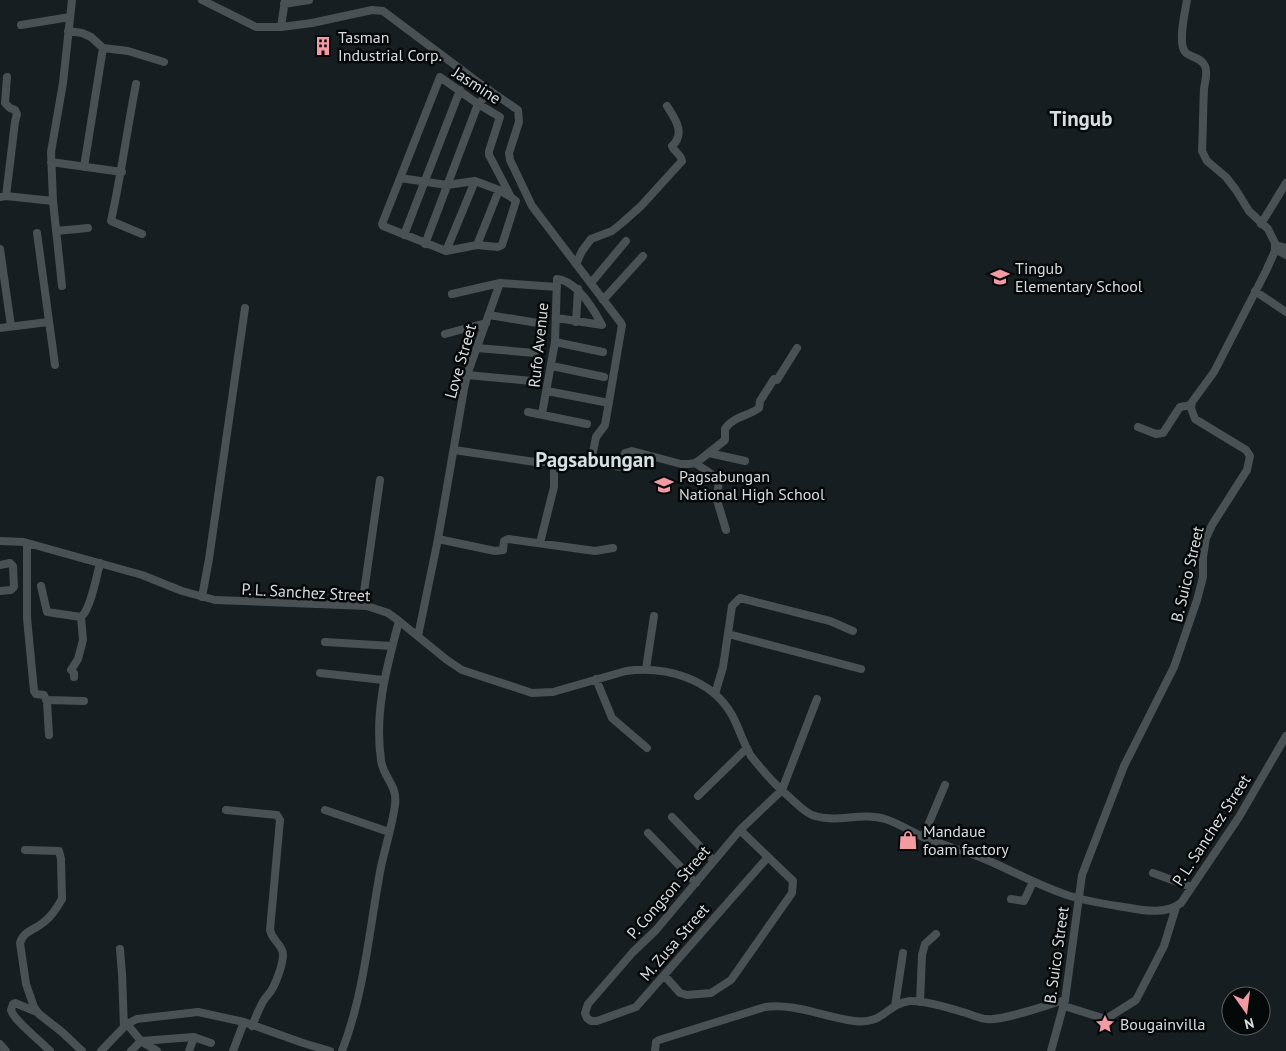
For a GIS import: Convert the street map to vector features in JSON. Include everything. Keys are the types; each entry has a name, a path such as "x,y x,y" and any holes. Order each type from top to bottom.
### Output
{"street":[{"path":"62,286 53,201 51,152 63,83 72,0"},
{"path":"202,0 256,27 312,22 372,10 384,11 518,110 519,122 509,153 510,160 532,206 591,282 622,326 605,425 596,437 591,462"},
{"path":"282,26 284,2 309,0"},
{"path":"1187,0 1182,40 1183,49 1187,54 1200,60 1205,65 1207,74 1202,151 1204,156 1226,177 1249,211 1268,230 1275,247 1286,255"},
{"path":"21,25 70,17"},
{"path":"68,31 82,33 103,48 128,52 164,62"},
{"path":"84,167 103,48"},
{"path":"8,77 5,103 15,110 17,114 3,197 53,201"},
{"name":"Jasmine","path":"400,178 440,77 500,117 489,151 514,199"},
{"path":"136,84 122,172 111,221 142,234"},
{"path":"425,244 479,103 478,96 486,87"},
{"path":"404,235 460,90"},
{"path":"576,264 582,251 591,239 612,231 622,223 641,206 682,161 672,146 679,136 679,129 667,106"},
{"path":"51,162 122,172"},
{"path":"400,178 447,185 475,181 499,190 514,199 502,245 498,247 477,245 446,251 384,228 382,224 400,178"},
{"path":"446,251 475,181"},
{"path":"1261,224 1286,183"},
{"path":"477,245 499,190"},
{"path":"56,231 88,228"},
{"path":"37,233 55,366"},
{"path":"591,282 626,241"},
{"path":"1275,247 1286,248"},
{"path":"1138,427 1159,435 1164,433 1180,407 1191,405 1214,372 1271,261 1275,247"},
{"path":"0,249 11,326"},
{"path":"603,300 643,256"},
{"path":"452,294 487,284 570,282 578,289 602,324 601,326 557,318"},
{"name":"Love Street","path":"418,636 438,539 467,375 500,283"},
{"name":"Rufo Avenue","path":"542,414 555,342 557,283"},
{"path":"576,322 578,289"},
{"path":"1255,291 1286,312"},
{"path":"202,597 245,308"},
{"path":"445,334 487,319 538,323"},
{"path":"0,328 48,322"},
{"path":"555,342 603,352"},
{"path":"477,348 535,353"},
{"path":"454,450 535,462 574,459 621,467 625,453 632,451 681,464 695,463 725,440 725,429 733,420 754,412 759,408 760,402 774,379 777,380 797,348"},
{"path":"552,366 604,377"},
{"path":"467,375 531,381"},
{"path":"547,391 609,403"},
{"name":"B. Suico Street","path":"1051,1051 1064,1003 1082,874 1124,766 1171,676 1185,639 1203,577 1203,557 1206,538 1212,524 1247,470 1250,456 1246,450 1196,419 1192,414 1191,405"},
{"path":"528,412 587,424"},
{"path":"710,453 745,461"},
{"path":"540,543 554,487 554,462"},
{"path":"695,463 719,479 717,500 726,530"},
{"path":"362,606 380,480"},
{"path":"438,539 495,551 503,550 506,539 594,551 613,548"},
{"name":"P. L. Sanchez Street","path":"0,541 28,543 142,575 215,600 246,603 362,606 388,613 462,670 532,693 553,692 626,671 646,669 665,671 689,679 715,694 731,714 747,748 768,776 802,809 818,816 878,817 892,821 951,849 985,860 1033,882 1078,898 1109,905 1153,911 1176,907 1181,903 1239,817 1286,736"},
{"path":"28,543 27,618 34,691 36,694 44,695 46,700 49,735"},
{"path":"0,565 10,563 14,566 14,587 11,590 0,591"},
{"path":"74,677 71,670 78,659 83,640 81,617 85,613 95,585 100,563"},
{"path":"41,586 47,612 81,617"},
{"path":"715,694 723,667 732,606 740,598 830,621 853,631"},
{"path":"646,669 654,616"},
{"path":"342,1051 352,1022 362,979 368,936 395,805 395,793 392,782 382,768 380,759 380,707 384,680 399,621"},
{"path":"728,634 861,669"},
{"path":"325,642 392,646"},
{"path":"320,673 384,680"},
{"path":"596,679 612,718 647,748"},
{"path":"782,790 817,699"},
{"path":"46,700 84,701"},
{"path":"698,796 747,748"},
{"path":"924,837 945,785"},
{"name":"P. Congson Street","path":"586,1018 585,1013 588,1004 696,883 713,860 740,830 782,790"},
{"path":"226,810 277,815 280,820 270,930 272,938 282,949 283,954 272,991 264,1000 252,1026"},
{"path":"325,810 389,832"},
{"path":"672,817 713,860"},
{"path":"664,975 680,993 687,995 711,993 731,980 792,893 793,881 740,830"},
{"path":"648,833 696,883"},
{"path":"25,850 59,851 61,859 62,899 45,921 26,933 21,938 20,943 26,984 31,1001 37,1012"},
{"name":"M. Zusa Street","path":"586,1018 597,1021 636,1006 768,857"},
{"path":"1153,873 1192,887"},
{"path":"1011,899 1024,901 1033,882"},
{"path":"655,1051 656,1042 659,1040 764,1006 806,1010 854,1021 868,1022 877,1019 895,1006 907,1002 920,1002 987,1019 1064,1003 1106,1019 1136,1000 1164,946 1176,907"},
{"path":"920,1002 922,955 925,944 936,934"},
{"path":"120,949 126,1025 141,1041 156,1051"},
{"path":"895,1006 903,953"},
{"path":"50,1051 32,1032 16,1020 11,1010 15,1003 37,1012 82,1051"},
{"path":"101,1051 126,1025 137,1019 198,1012 244,1022 302,1047 330,1051"},
{"path":"233,1051 244,1022"},
{"path":"189,1051 194,1036"},
{"path":"131,1051 141,1041 194,1036 211,1043"},
{"path":"0,1044 6,1051"}],"place":[{"name":"Tasman Industrial Corp.","path":"323,46"},
{"name":"Tingub Elementary School","path":"1000,277"},
{"name":"Pagsabungan National High School","path":"664,485"},
{"name":"Mandaue foam factory","path":"908,840"},
{"name":"Bougainvilla","path":"1105,1024"}],"district":[{"name":"Tingub","path":"1081,119"},
{"name":"Pagsabungan","path":"595,460"}]}
